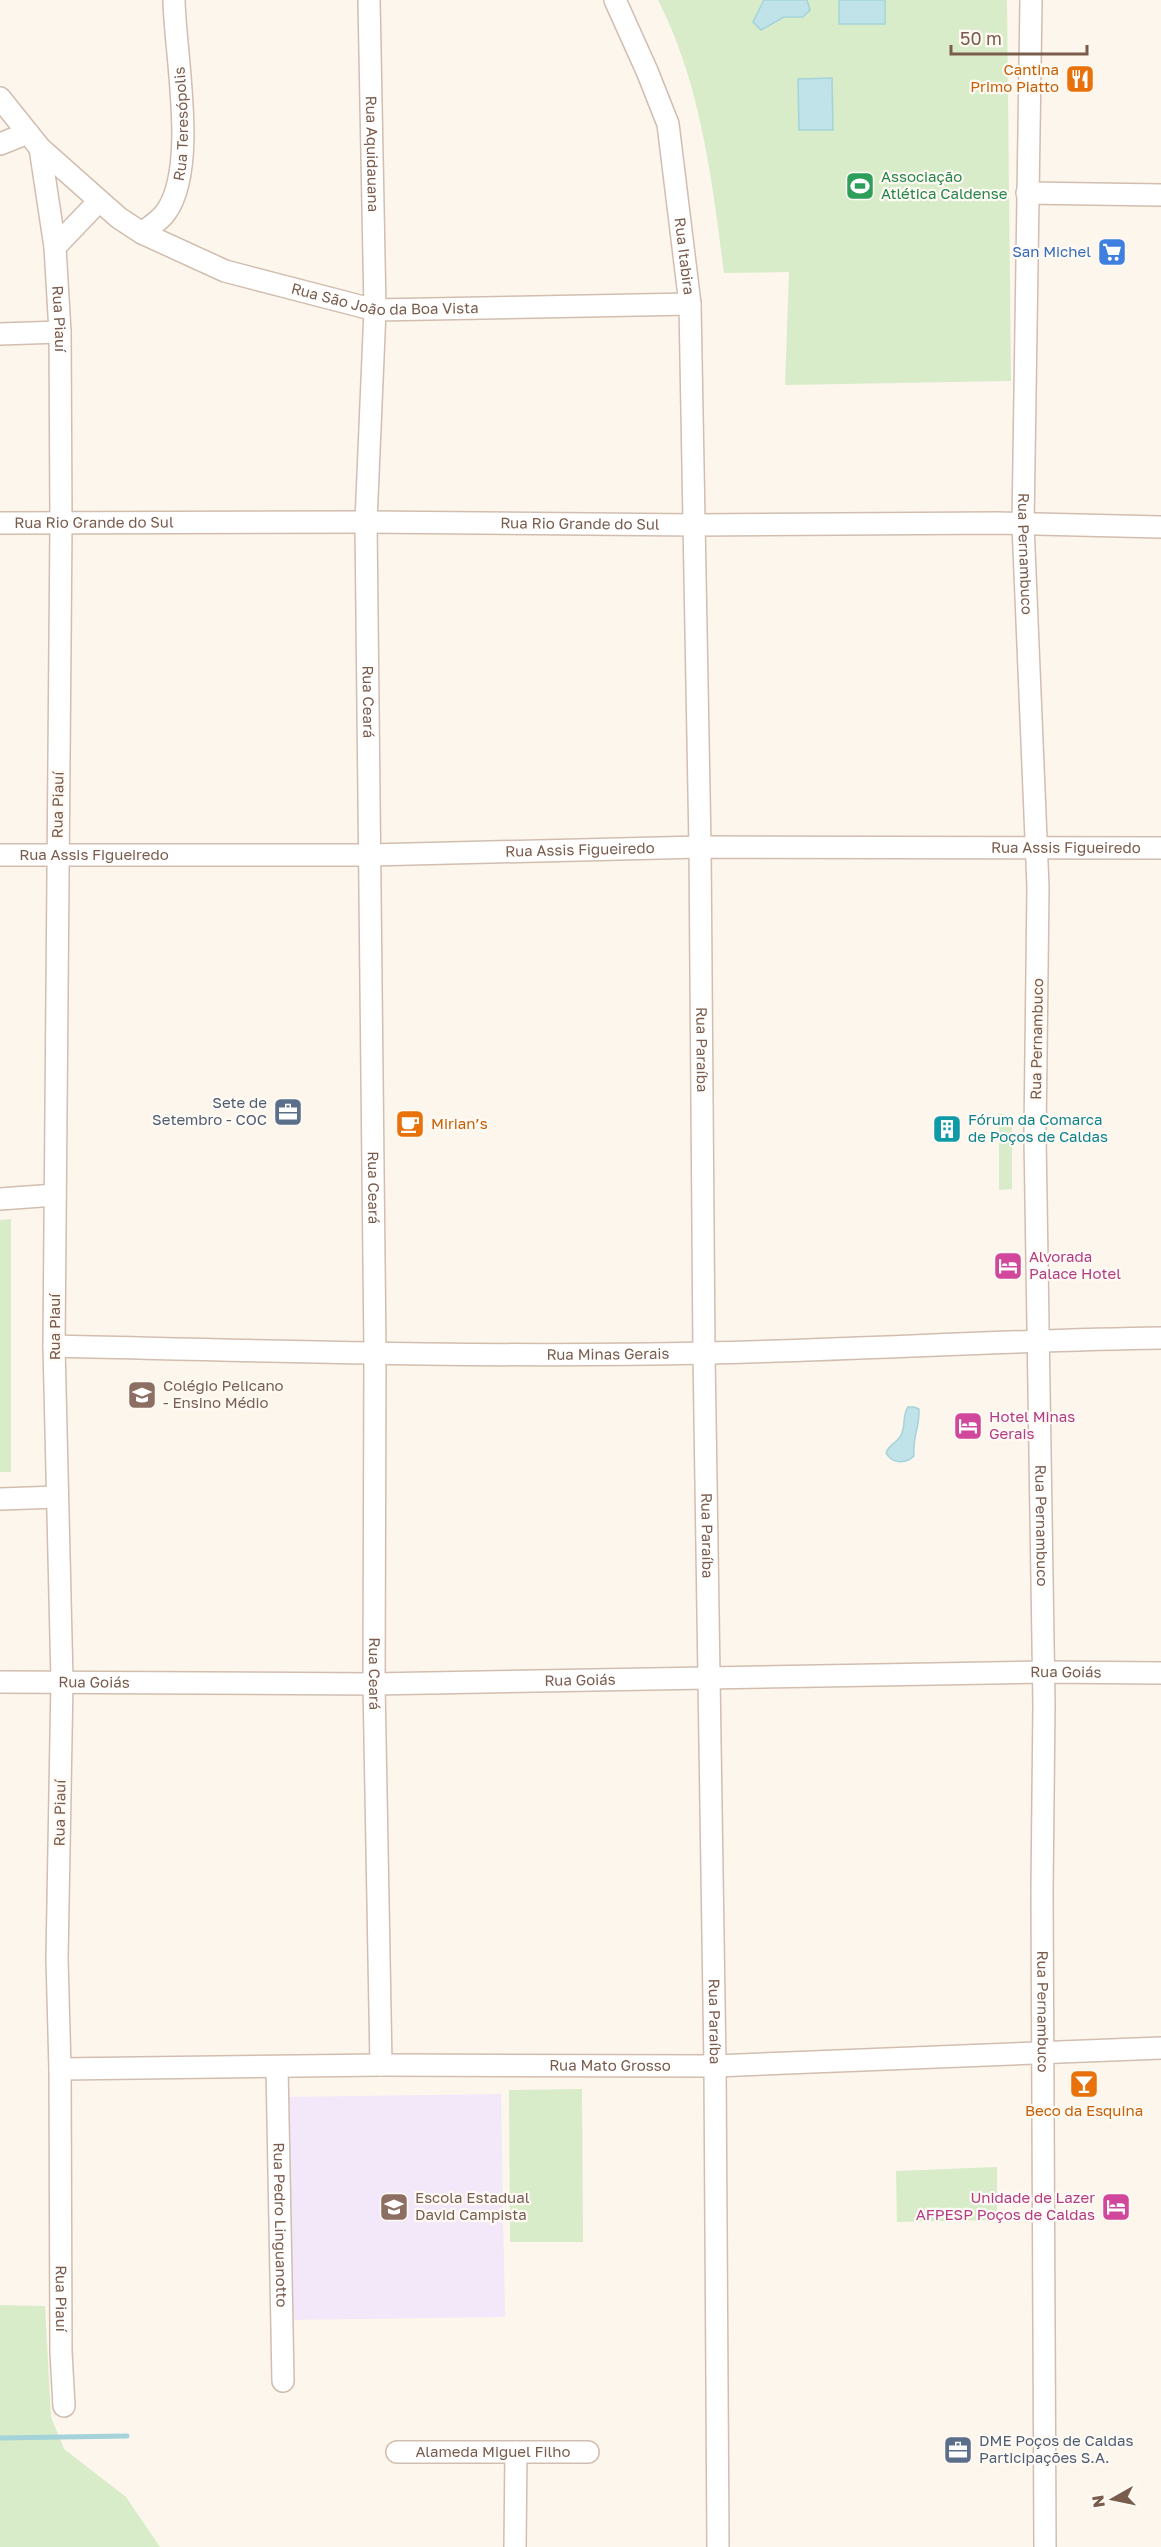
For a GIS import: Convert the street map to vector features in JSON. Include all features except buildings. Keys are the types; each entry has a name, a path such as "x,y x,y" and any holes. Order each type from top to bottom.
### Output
{"street":[{"name":"Rua Teresópolis","path":"142,233 165,214 176,195 184,125 174,0"},
{"name":"Rua Aquidauana","path":"369,0 375,310"},
{"name":"Rua Itabira","path":"615,0 668,124 690,304 695,525"},
{"name":"Rua Pernambuco","path":"1031,0 1023,524 1038,887 1035,1136 1043,1672 1045,2547"},
{"path":"0,98 34,141"},
{"name":"Rua São João da Boa Vista","path":"34,141 99,201 142,233 225,271 375,310 690,304"},
{"path":"0,144 34,141"},
{"name":"Rua Piauí","path":"34,141 55,247 60,333 61,524 54,1346 62,1681 57,1959 60,2069 61,2352 64,2406"},
{"path":"1027,192 1161,195"},
{"path":"55,247 99,201"},
{"name":"Rua Ceará","path":"375,310 366,522 375,1353 374,1684 381,2065"},
{"path":"0,334 60,333"},
{"name":"Rua Rio Grande do Sul","path":"0,523 1023,524 1161,527"},
{"name":"Rua Paraíba","path":"695,525 715,2066 718,2547"},
{"name":"Rua Assis Figueiredo","path":"0,855 371,855 700,848 1161,848"},
{"path":"0,1199 55,1195"},
{"name":"Rua Minas Gerais","path":"54,1346 375,1353 704,1353 1039,1340 1161,1338"},
{"path":"0,1499 57,1497"},
{"name":"Rua Goiás","path":"0,1682 374,1684 1043,1672 1161,1673"},
{"name":"Rua Mato Grosso","path":"60,2069 381,2065 715,2066 1161,2048"},
{"name":"Rua Pedro Linguanotto","path":"276,2067 283,2381"},
{"name":"Alameda Miguel Filho","path":"397,2452 588,2452"},
{"path":"515,2547 516,2452"}],"shaded area":[{"name":"Escola Estadual David Campista","path":"501,2094 505,2317 287,2320 283,2097"}],"green space":[{"name":"Associação Atlética Caldense","path":"658,0 1007,0 1011,381 785,385 789,272 724,273 715,203 695,99 673,32"},
{"path":"999,1113 1012,1117 1012,1189 999,1190"},
{"path":"11,1219 11,1472 0,1472 0,1220"},
{"path":"582,2089 583,2242 510,2242 509,2090"},
{"path":"997,2167 997,2220 897,2222 896,2171"},
{"path":"0,2305 45,2306 51,2417 64,2449 126,2497 160,2547 0,2547"}],"water":[{"path":"764,0 807,0 810,10 803,17 784,17 761,30 753,22"},
{"path":"839,0 885,0 885,24 839,24"},
{"path":"832,78 833,130 799,130 798,79"},
{"path":"908,1407 919,1409 914,1456 899,1462 886,1453 901,1435"}],"waterway":[{"path":"0,2438 127,2436"}],"place":[{"name":"Cantina Primo Piatto","path":"1080,79"},
{"name":"Associação Atlética Caldense","path":"860,186"},
{"name":"San Michel","path":"1112,252"},
{"name":"Sete de Setembro - COC","path":"288,1112"},
{"name":"Mirian’s","path":"410,1124"},
{"name":"Fórum da Comarca de Poços de Caldas","path":"947,1129"},
{"name":"Alvorada Palace Hotel","path":"1008,1266"},
{"name":"Colégio Pelicano - Ensino Médio","path":"142,1395"},
{"name":"Hotel Minas Gerais","path":"968,1426"},
{"name":"Beco da Esquina","path":"1084,2084"},
{"name":"Escola Estadual David Campista","path":"394,2207"},
{"name":"Unidade de Lazer AFPESP Poços de Caldas","path":"1116,2207"},
{"name":"DME Poços de Caldas Participações S.A.","path":"958,2450"}]}
